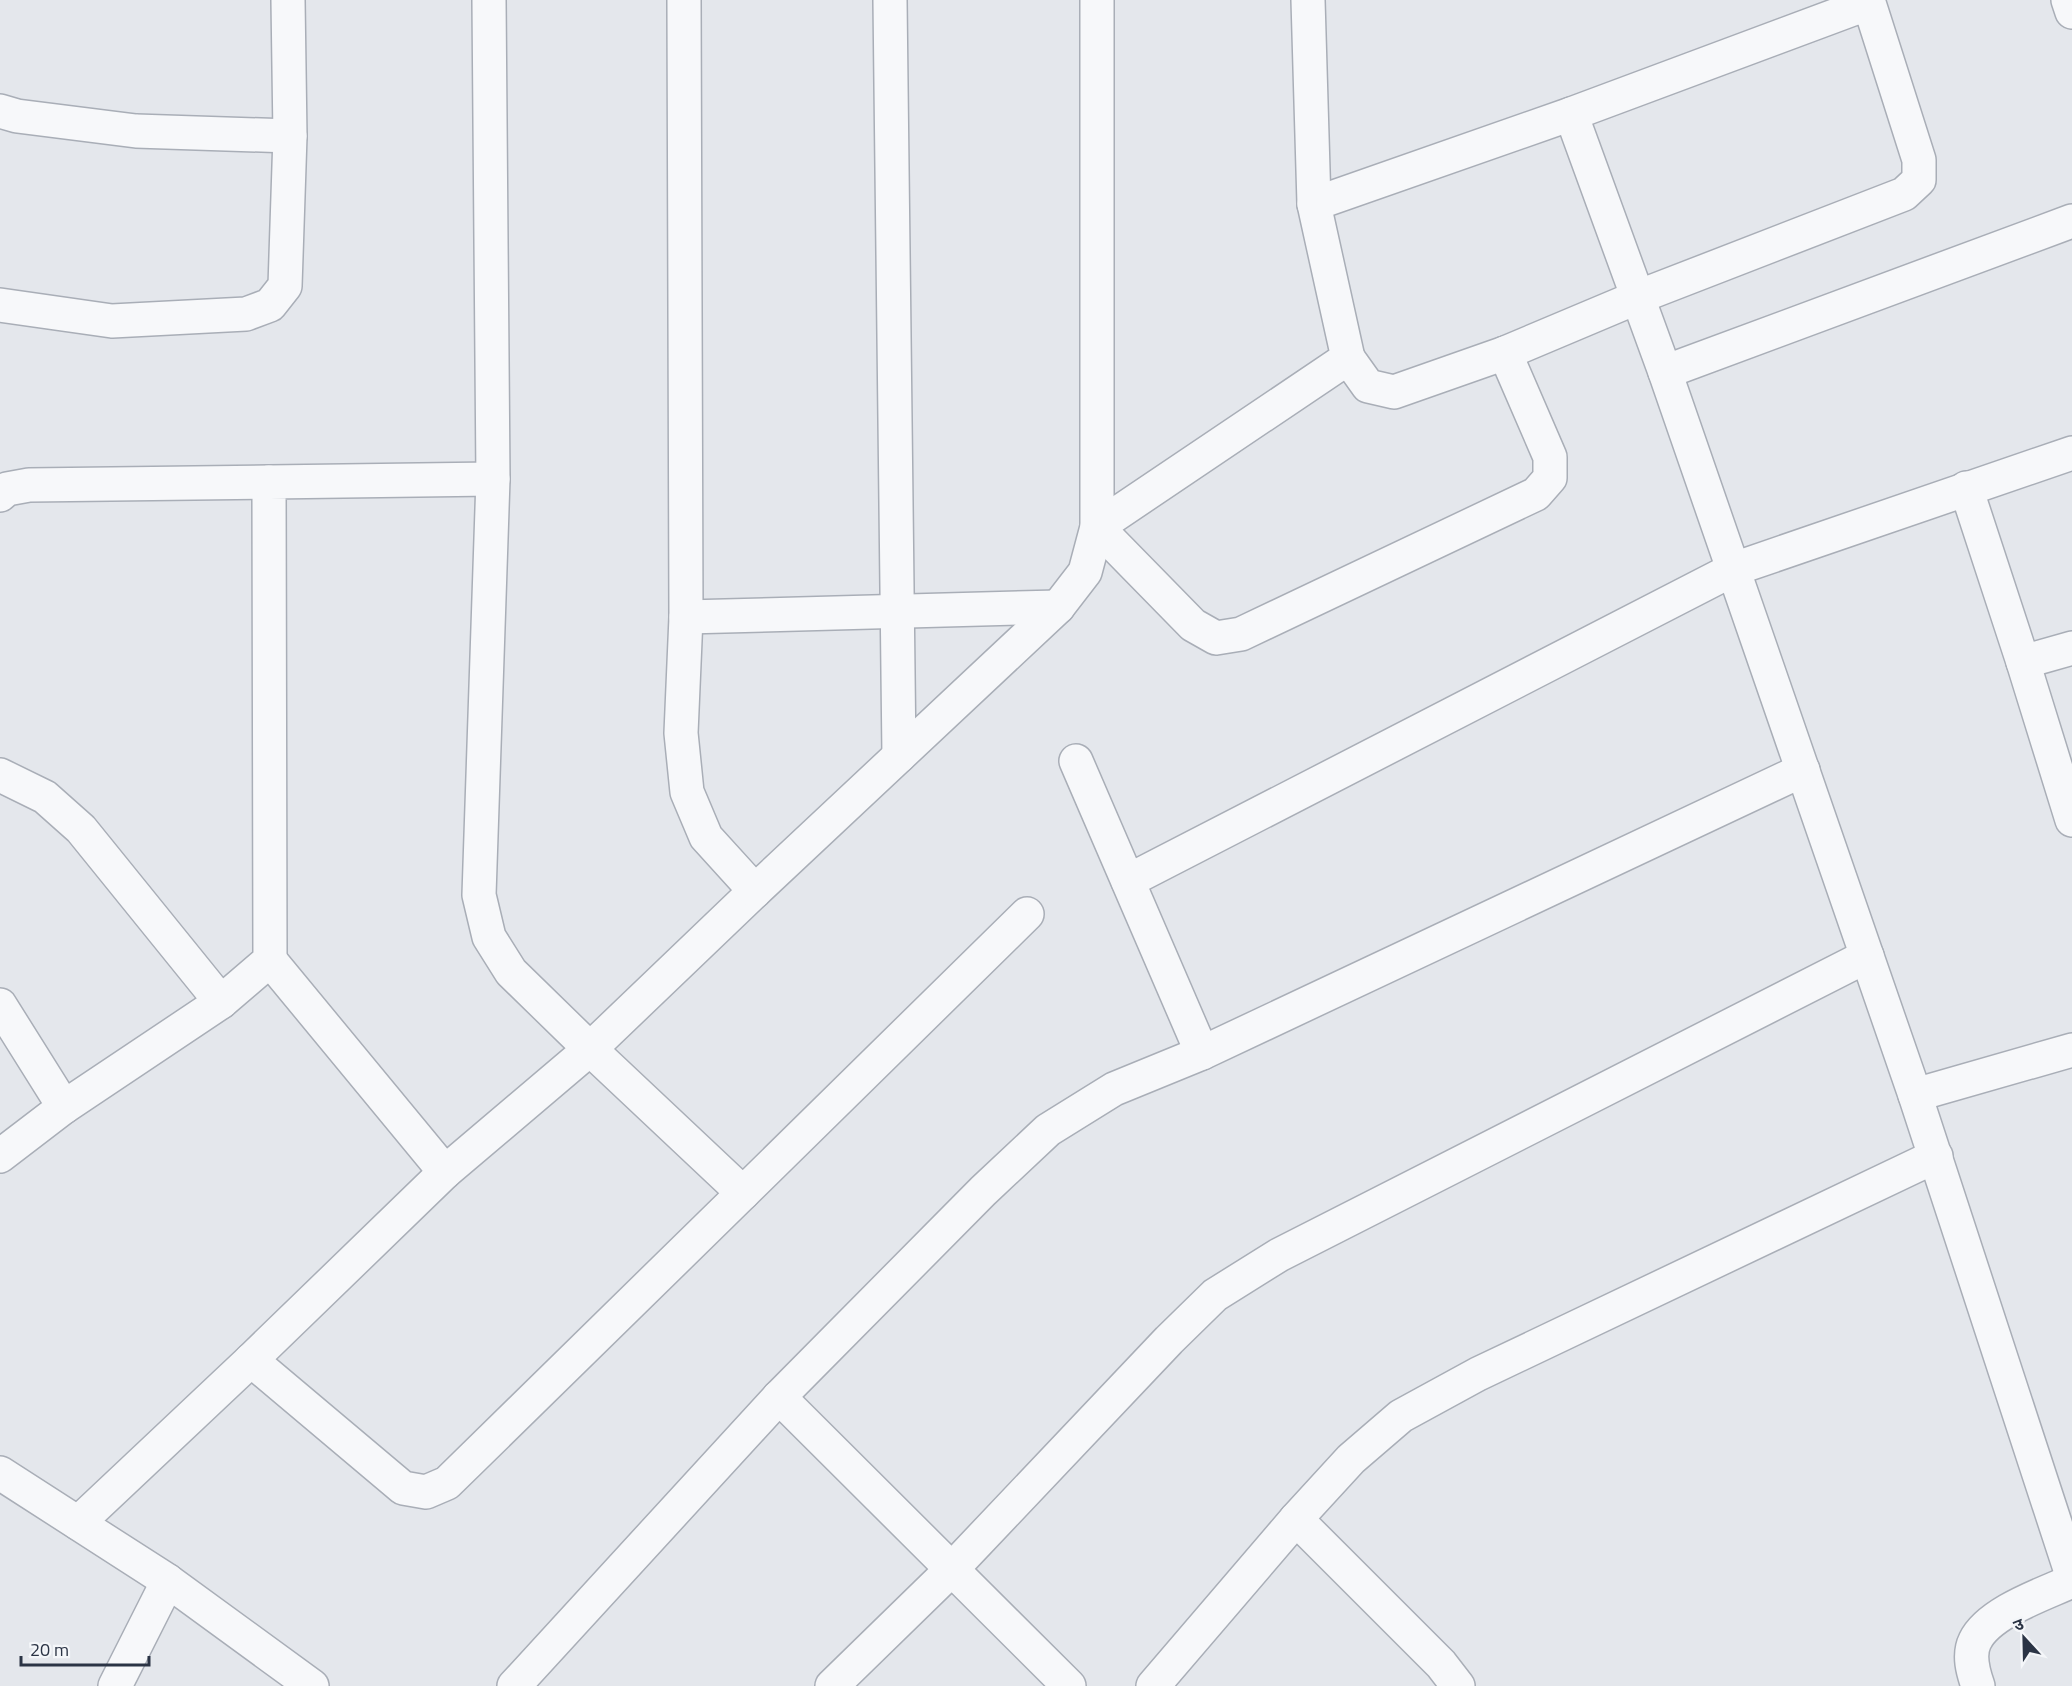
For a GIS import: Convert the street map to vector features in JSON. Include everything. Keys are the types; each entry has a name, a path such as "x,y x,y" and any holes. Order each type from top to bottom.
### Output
{"street":[{"path":"0,305 112,321 246,315 270,305 285,286 290,136 288,0"},
{"path":"489,0 493,479 479,896 489,937 511,972 743,1193"},
{"path":"684,0 686,617 681,733 687,792 706,837 755,891"},
{"path":"890,0 899,756"},
{"path":"78,1523 445,1172 590,1049 1058,607 1085,572 1097,527 1097,0"},
{"path":"1308,0 1314,204 1348,358 1368,386 1394,392 1504,353 1638,297 1904,194 1919,180 1919,160 1872,1 1571,114 1314,204"},
{"path":"2068,0 2072,12"},
{"path":"0,111 17,116 136,131 290,136"},
{"path":"1571,114 1665,372 1936,1156 2072,1575"},
{"path":"1665,372 2072,221"},
{"path":"1097,527 1193,625 1216,638 1241,634 1536,494 1550,478 1550,458 1504,353"},
{"path":"1097,527 1348,358"},
{"path":"1128,881 1734,569 2072,453"},
{"path":"0,495 7,489 29,485 493,479"},
{"path":"268,482 270,960 445,1172"},
{"path":"1966,488 2072,820"},
{"path":"686,617 1058,607"},
{"path":"2023,662 2072,648"},
{"path":"1076,761 1202,1053"},
{"path":"514,1686 779,1397 983,1191 1048,1130 1114,1089 1202,1053 1803,770"},
{"path":"0,775 45,797 81,828 221,1002"},
{"path":"251,1360 403,1488 426,1492 447,1483 1027,914"},
{"path":"832,1686 951,1570 1169,1340 1215,1295 1279,1255 1867,956"},
{"path":"0,1156 64,1107 221,1002 270,960"},
{"path":"0,1005 64,1107"},
{"path":"1915,1095 2072,1050"},
{"path":"1153,1686 1296,1519 1352,1459 1401,1416 1478,1374 1936,1156"},
{"path":"779,1397 1069,1686"},
{"path":"0,1473 168,1581 312,1686"},
{"path":"1296,1519 1441,1664 1458,1686"},
{"path":"115,1686 168,1581"},
{"path":"1978,1686 1973,1673 1971,1656 1974,1642 1980,1633 2012,1608 2072,1581"}]}
